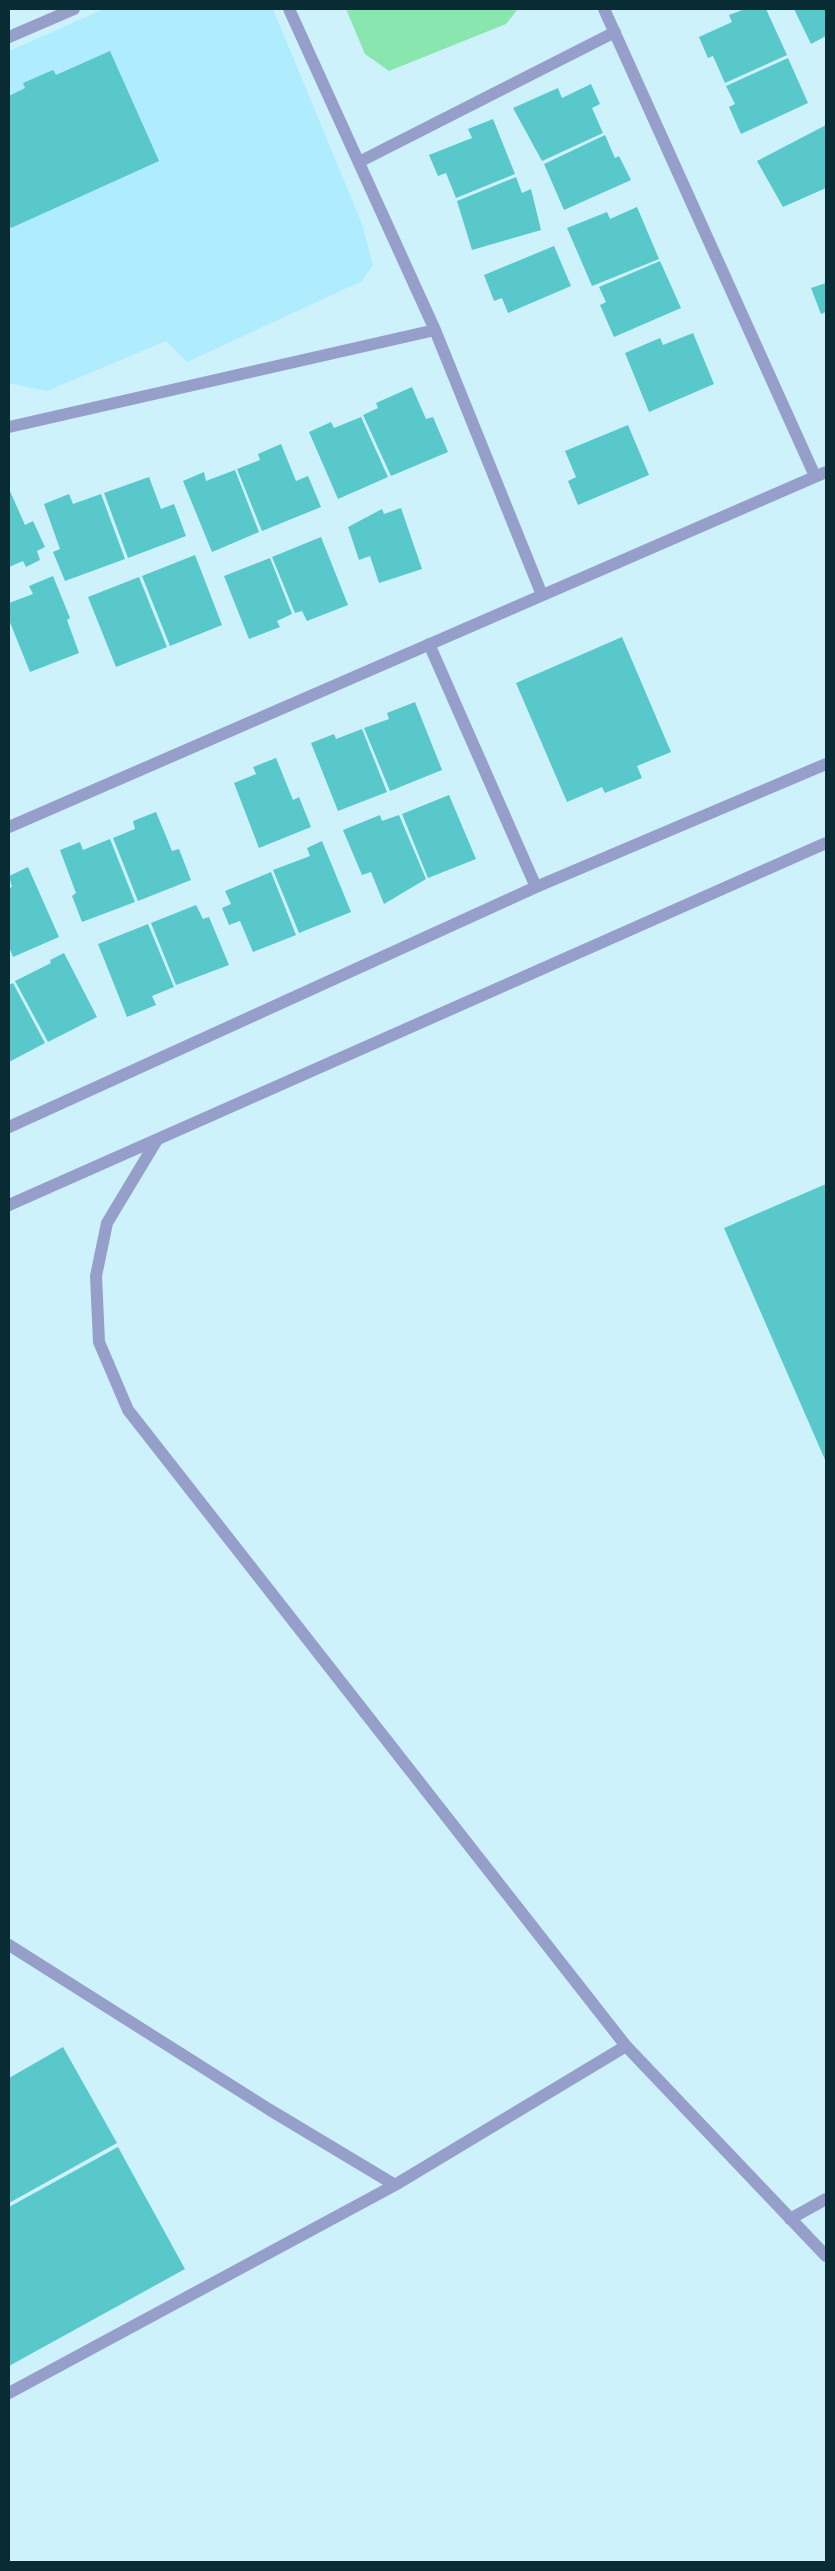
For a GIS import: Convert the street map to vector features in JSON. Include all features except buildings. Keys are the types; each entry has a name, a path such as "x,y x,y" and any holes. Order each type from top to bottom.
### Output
{"street":[{"path":"9,37 74,9"},
{"path":"290,9 435,330 542,595"},
{"path":"9,827 821,474 604,9"},
{"path":"359,162 615,32"},
{"path":"9,427 435,330"},
{"path":"429,644 536,887"},
{"path":"9,1126 536,887 826,764"},
{"path":"9,1205 826,843"},
{"path":"157,1140 107,1223 96,1276 99,1342 128,1410 626,2046 826,2256"},
{"path":"9,1945 270,2110 395,2185"},
{"path":"9,2393 395,2185 626,2046"},
{"path":"790,2219 826,2200"}],"shaded area":[{"path":"104,9 273,9 362,224 373,265 362,281 187,362 166,341 47,391 9,383 9,51"}],"green space":[{"path":"346,9 518,9 506,24 389,71 365,54"}]}
